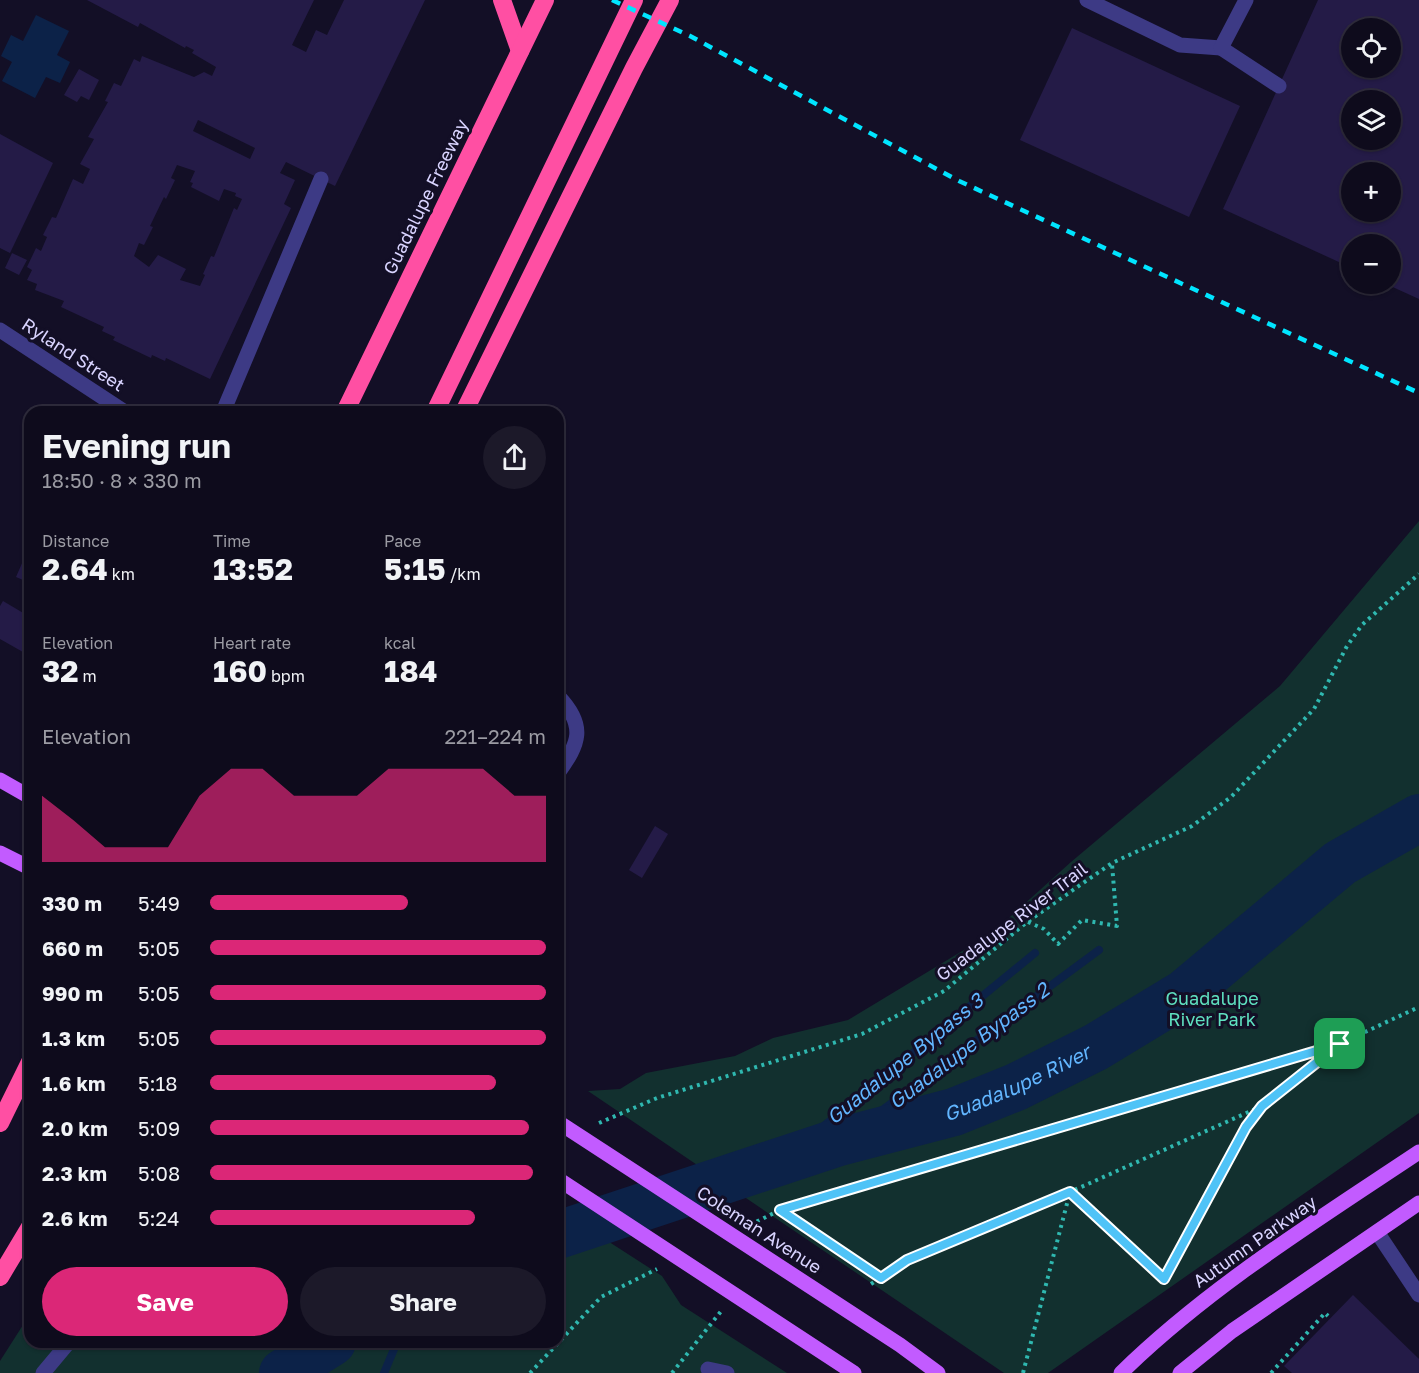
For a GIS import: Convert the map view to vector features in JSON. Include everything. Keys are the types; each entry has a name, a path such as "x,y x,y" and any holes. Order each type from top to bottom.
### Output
{"highway":[{"path":"502,0 520,51"},
{"name":"Guadalupe Freeway","path":"348,406 545,0"},
{"path":"438,406 634,0"},
{"path":"467,406 670,0"},
{"path":"0,1123 24,1074"},
{"path":"0,1277 24,1237"}],"main road":[{"path":"1,783 24,794"},
{"path":"0,853 24,865"},
{"name":"Coleman Avenue","path":"564,1126 938,1373"},
{"name":"Autumn Parkway","path":"1121,1373 1153,1341 1212,1295 1419,1152"},
{"path":"564,1183 854,1373"},
{"path":"1180,1373 1232,1331 1419,1203"}],"street":[{"path":"1087,0 1179,45 1221,48 1279,86"},
{"path":"1221,48 1246,0"},
{"path":"226,406 321,180"},
{"name":"Ryland Street","path":"0,330 116,406"},
{"path":"564,706 576,725 576,747 564,764"},
{"path":"1377,1232 1419,1294"},
{"path":"43,1373 64,1348"},
{"path":"708,1369 727,1373"}],"path":[{"name":"Guadalupe River Trail","path":"591,1126 657,1098 862,1034 944,991 1027,922 1112,863 1192,826 1232,798 1314,709 1347,646 1362,625 1419,574"},
{"path":"1027,922 1044,928 1058,944 1082,920 1117,926 1112,863"},
{"path":"748,1226 780,1210 1340,1044 1419,1007"},
{"path":"1070,1192 1164,1279 1246,1127 1262,1106 1340,1044"},
{"path":"871,1284 907,1260 1070,1192 1262,1106"},
{"path":"1023,1373 1070,1192"},
{"path":"780,1210 881,1278"},
{"path":"564,1337 601,1297 664,1266"},
{"path":"672,1373 710,1329 733,1293"},
{"path":"1272,1373 1325,1313 1328,1316"},
{"path":"530,1373 553,1348"}],"green space":[{"name":"Guadalupe River Park","path":"1419,521 1419,1113 1048,1373 1004,1373 588,1091 620,1089 646,1073 735,1056 773,1038 848,1020 992,933 1071,862 1280,686"},
{"path":"564,1213 662,1276 681,1305 787,1373 0,1373 0,1361 24,1323 24,1348 564,1348"}],"water":[{"path":"36,15 69,31 57,55 70,62 60,83 46,77 35,98 2,81 12,62 1,56 11,35 23,41"}],"building":[{"path":"87,0 314,0 292,45 306,52 316,30 327,35 344,0 425,0 335,186 286,162 280,173 295,180 284,204 291,208 210,379 166,358 165,361 152,355 151,358 113,340 115,337 102,331 104,327 61,307 64,301 35,290 37,284 27,280 32,270 27,267 36,248 41,251 47,237 43,235 52,217 56,218 73,179 83,184 90,169 80,164 94,139 88,137 108,102 105,101 114,83 121,86 134,59 140,62 142,56 194,77 204,72 212,76 216,67 192,53 194,50 186,46 185,48 140,23 138,27","holes":["198,120 255,148 250,159 193,131","177,165 195,171 190,182 193,183 191,187 219,201 224,189 236,193 235,196 242,199 237,210 234,208 214,257 211,256 203,274 205,275 200,286 180,280 186,269 158,255 149,267 134,256 139,243 144,245 153,227 150,226 175,180 171,178"]},
{"path":"1318,0 1419,0 1419,299 1401,291 1401,234 1341,234 1341,263 1223,209"},
{"path":"1072,28 1240,106 1189,217 1020,140"},
{"path":"79,69 99,80 89,100 81,96 77,102 64,95"},
{"path":"0,134 53,163 10,253 0,248"},
{"path":"12,253 27,260 19,275 5,268"},
{"path":"24,559 24,580 16,577"},
{"path":"3,601 24,613 24,653 0,639 0,606"},
{"path":"655,826 668,834 642,878 629,870"},
{"path":"1353,1295 1419,1359 1419,1373 1292,1373 1284,1366"}],"waterway":[{"name":"Guadalupe River","path":"564,1233 839,1142 954,1112 1016,1087 1096,1047 1185,993 1340,863 1419,818"},
{"name":"Guadalupe Bypass 2","path":"839,1142 1099,950"},
{"name":"Guadalupe Bypass 3","path":"776,1165 1035,953"},
{"name":"Guadalupe River","path":"283,1373 323,1348"},
{"path":"384,1373 394,1348"}],"railway":[{"path":"612,0 690,36 959,181 1419,393"}],"route":[{"path":"1340,1044 1262,1106 1246,1127 1164,1279 1070,1192 907,1260 881,1278 780,1210 1048,1130 1340,1044"}]}
